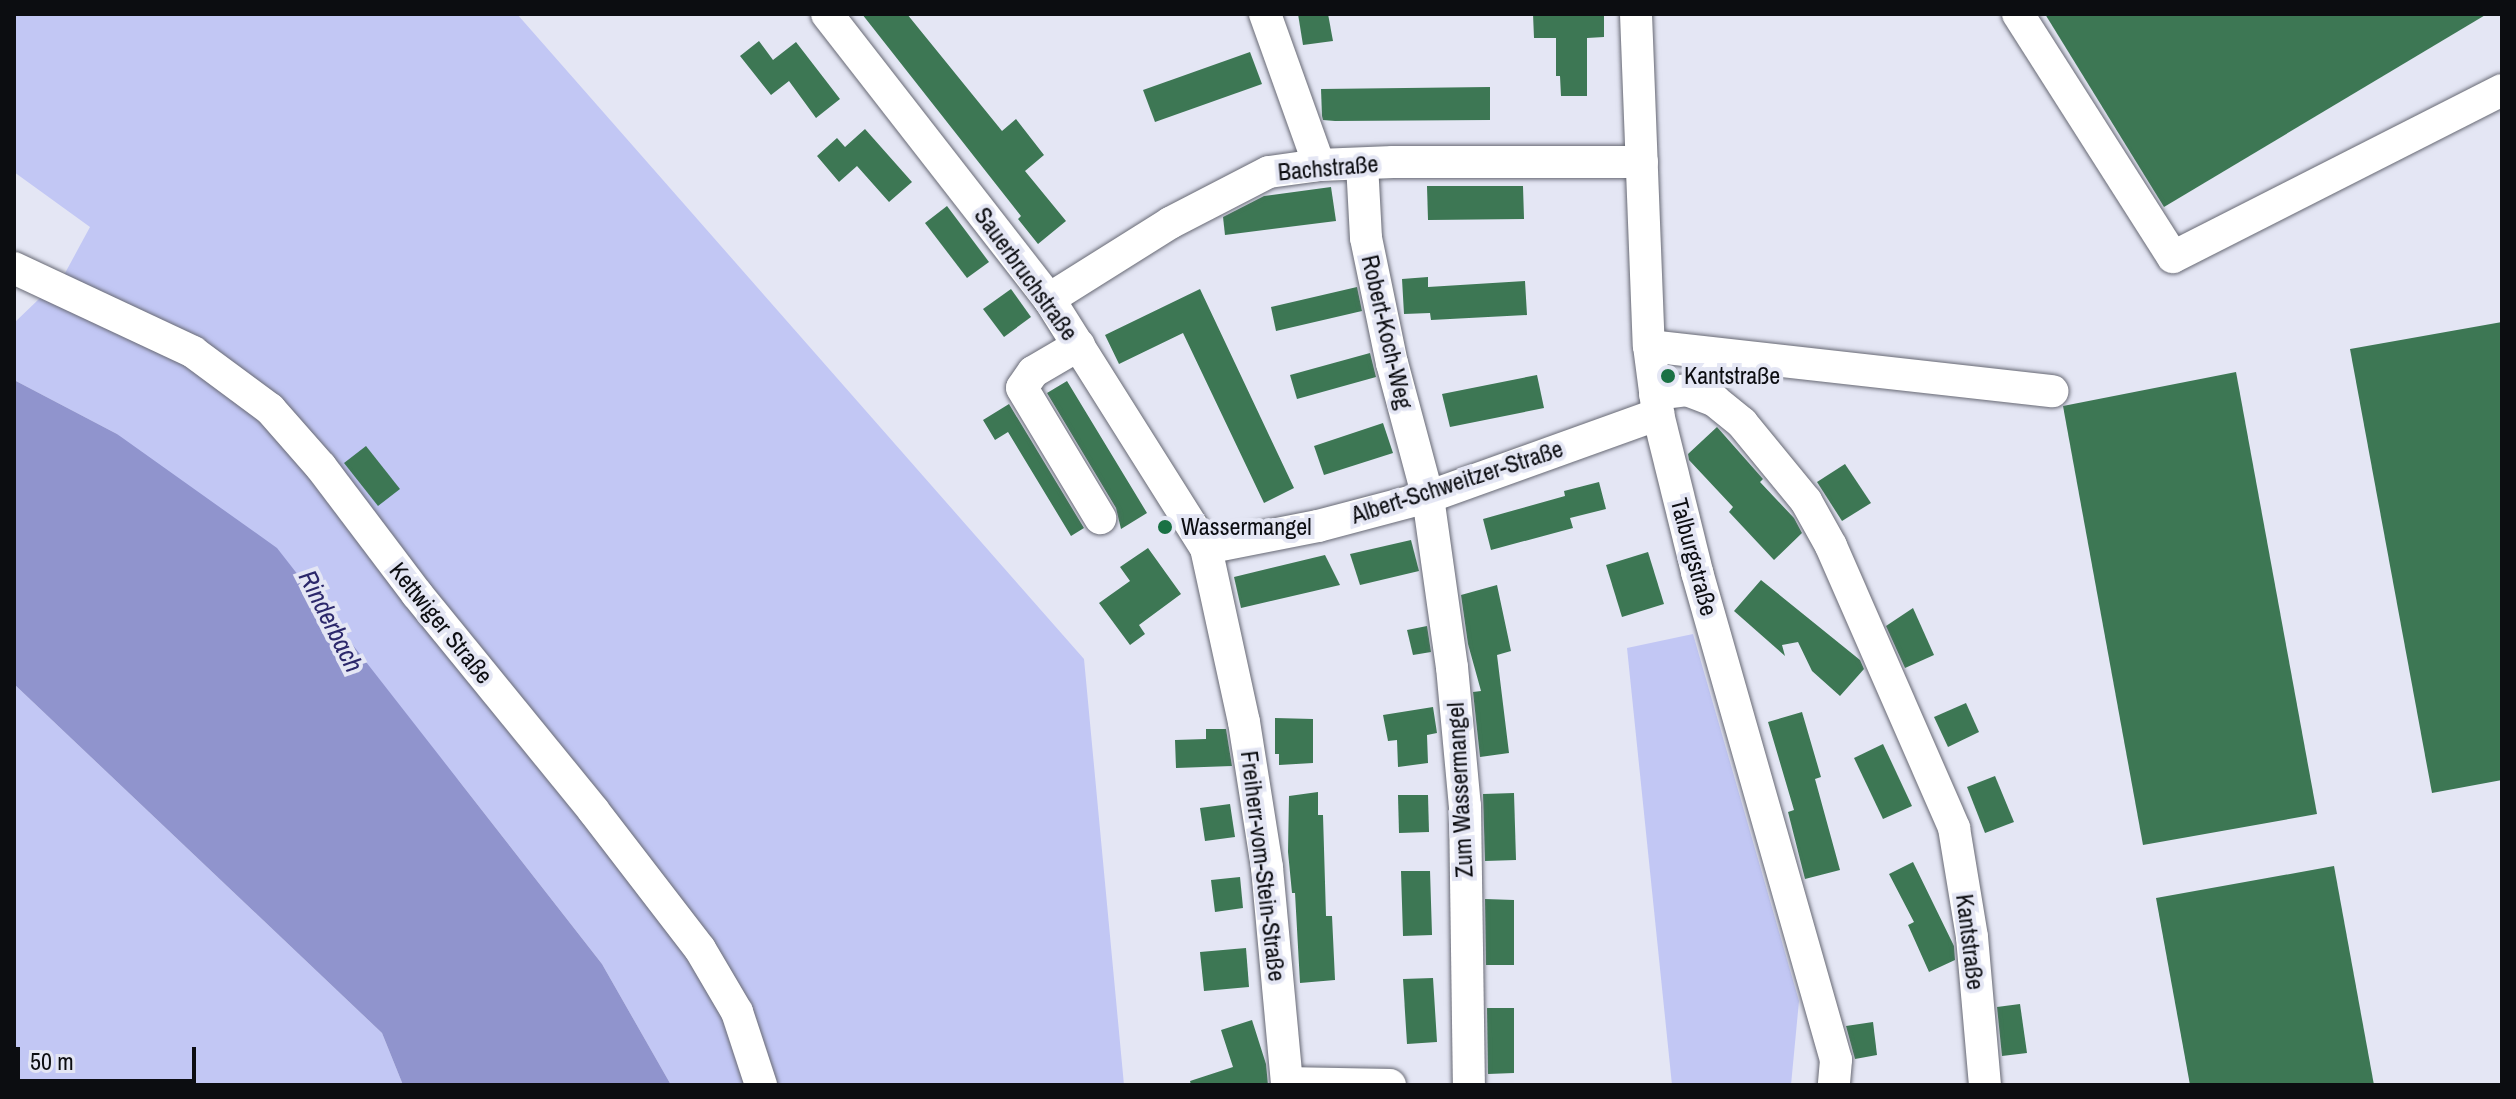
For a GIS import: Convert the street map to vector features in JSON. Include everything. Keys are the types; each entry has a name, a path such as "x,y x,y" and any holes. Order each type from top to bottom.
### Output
{"street":[{"name":"Sauerbruchstraße","path":"827,14 1049,299 1206,548"},
{"path":"1265,14 1319,165"},
{"name":"Talburgstraße","path":"1636,14 1649,346 1656,404 1697,572 1836,1060 1834,1085"},
{"path":"2018,14 2173,257 2502,90"},
{"name":"Bachstraße","path":"1049,299 1240,184 1269,172 1319,165 1642,162"},
{"name":"Robert-Koch-Weg","path":"1362,164 1366,238 1392,363 1428,497"},
{"name":"Kettwiger Straße","path":"14,268 193,352 270,409 321,467 417,594 612,834 700,949 737,1012 761,1085"},
{"path":"1079,345 1033,372 1022,388 1100,518"},
{"path":"1649,346 2052,391"},
{"name":"Kantstraße","path":"1656,404 1687,390 1715,401 1742,423 1806,501 1831,546 1954,828 1972,937 1985,1085"},
{"name":"Albert-Schweitzer-Straße","path":"1206,548 1318,526 1428,497 1656,404"},
{"name":"Zum Wassermangel","path":"1428,497 1452,667 1465,806 1469,1085"},
{"name":"Freiherr-vom-Stein-Straße","path":"1206,548 1244,722 1263,839 1287,1083 1390,1085"}],"shaded area":[{"path":"14,14 517,14 1084,659 1124,1085 671,1085 602,964 459,781 117,434 14,380 14,323 64,275 90,227 14,172"},
{"path":"1693,634 1799,1001 1791,1085 1672,1085 1627,648"},
{"path":"14,684 382,1033 403,1085 14,1085"}],"water":[{"name":"Rinderbach","path":"14,380 117,434 277,548 602,964 671,1085 403,1085 382,1033 14,684"}],"building":[{"path":"862,14 907,14 1002,131 1016,119 1044,155 1025,171 1066,221 1038,244 1018,219 1021,216"},
{"path":"1298,14 1328,14 1333,41 1303,45"},
{"path":"1533,14 1604,14 1604,37 1587,38 1587,96 1561,96 1560,76 1556,76 1556,38 1534,38"},
{"path":"2045,14 2487,14 2164,207"},
{"path":"759,41 773,60 796,42 840,99 816,118 789,81 771,95 740,56"},
{"path":"1250,52 1262,84 1155,122 1143,90"},
{"path":"1490,87 1490,120 1335,121 1323,120 1322,116 1321,89"},
{"path":"865,129 912,182 889,202 857,166 839,182 817,156 837,138 845,147"},
{"path":"1427,186 1523,186 1524,219 1428,220"},
{"path":"1331,187 1336,221 1225,235 1223,217 1264,196"},
{"path":"947,206 989,262 967,278 925,223"},
{"path":"1428,277 1428,287 1525,281 1527,315 1431,320 1430,313 1404,314 1402,279"},
{"path":"1357,287 1362,311 1276,331 1271,307"},
{"path":"1011,289 1031,317 1004,337 983,309"},
{"path":"1200,289 1294,488 1264,503 1183,333 1119,364 1105,335"},
{"path":"2502,322 2502,780 2432,793 2350,349"},
{"path":"1370,353 1376,377 1297,399 1290,375"},
{"path":"2236,372 2317,814 2143,845 2063,406"},
{"path":"1537,375 1544,408 1450,427 1442,394"},
{"path":"1067,381 1147,513 1121,529 1116,508 1047,393"},
{"path":"1009,404 1084,528 1071,536 1008,432 995,440 983,420"},
{"path":"1383,423 1393,453 1324,475 1314,446"},
{"path":"1717,427 1763,479 1760,482 1794,518 1802,533 1774,560 1729,512 1733,507 1689,460 1688,454"},
{"path":"366,446 400,489 378,506 344,463"},
{"path":"1845,464 1871,503 1842,521 1817,482"},
{"path":"1599,482 1606,509 1570,518 1573,528 1491,550 1483,519 1565,496 1564,491"},
{"path":"1411,540 1419,571 1360,585 1350,554"},
{"path":"1148,548 1181,594 1139,625 1145,634 1130,645 1099,603 1130,581 1120,567"},
{"path":"1648,552 1664,604 1622,617 1606,565"},
{"path":"1325,555 1340,585 1241,608 1234,577"},
{"path":"1761,580 1860,660 1864,669 1840,696 1812,671 1798,642 1782,645 1785,656 1734,611"},
{"path":"1497,585 1511,651 1497,655 1509,753 1480,757 1473,692 1481,691 1468,644 1461,595"},
{"path":"1913,608 1934,655 1905,668 1886,626"},
{"path":"1427,626 1431,652 1413,655 1407,630"},
{"path":"1966,703 1979,732 1948,747 1934,717"},
{"path":"1433,707 1437,733 1427,735 1428,763 1398,767 1397,740 1388,741 1383,715"},
{"path":"1802,712 1821,777 1815,779 1840,870 1805,879 1788,812 1794,810 1768,722"},
{"path":"1275,718 1313,719 1313,763 1279,765 1279,754 1275,754"},
{"path":"1206,729 1226,729 1232,766 1176,768 1175,740 1206,739"},
{"path":"1883,744 1912,806 1883,819 1854,758"},
{"path":"1995,776 2014,822 1985,833 1967,787"},
{"path":"1318,792 1318,815 1323,815 1326,916 1332,916 1335,980 1300,983 1295,893 1292,893 1288,852 1289,796"},
{"path":"1514,793 1516,860 1485,861 1483,794"},
{"path":"1398,795 1428,795 1429,832 1399,833"},
{"path":"1230,804 1235,837 1205,841 1200,808"},
{"path":"1913,862 1954,946 1955,960 1929,972 1908,925 1914,922 1889,874"},
{"path":"2334,866 2374,1085 2190,1085 2156,898"},
{"path":"1401,871 1430,871 1432,935 1403,936"},
{"path":"1240,877 1243,908 1215,912 1211,880"},
{"path":"1485,899 1514,900 1514,965 1486,965"},
{"path":"1246,948 1249,987 1204,991 1200,952"},
{"path":"1433,978 1437,1042 1407,1044 1403,979"},
{"path":"2020,1004 2027,1053 2002,1056 1997,1007"},
{"path":"1487,1008 1514,1008 1514,1073 1488,1074"},
{"path":"1252,1020 1266,1064 1268,1085 1191,1085 1190,1081 1233,1067 1221,1030"},
{"path":"1873,1022 1877,1055 1855,1059 1846,1026"}],"place":[{"name":"Kantstraße","path":"1668,376"},
{"name":"Wassermangel","path":"1165,527"}]}
